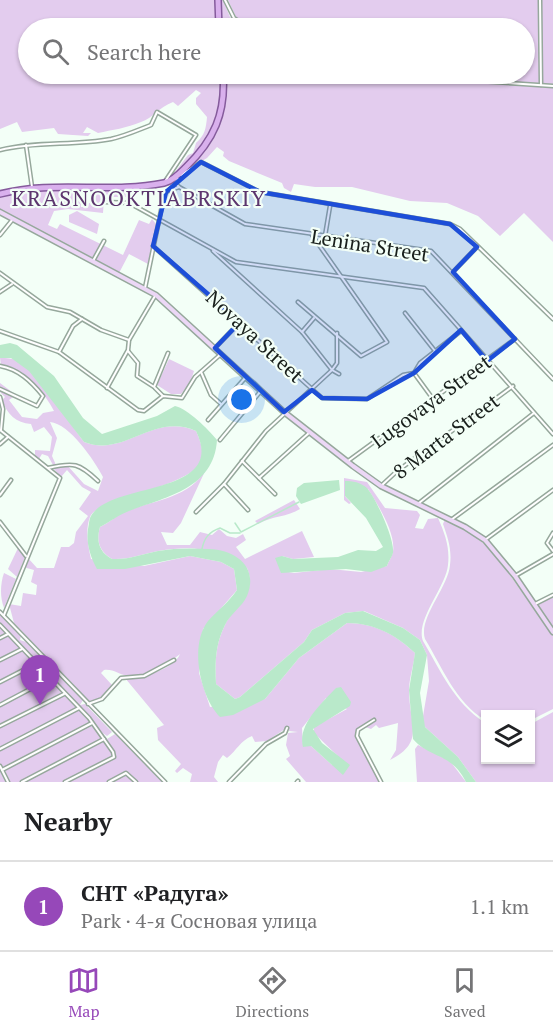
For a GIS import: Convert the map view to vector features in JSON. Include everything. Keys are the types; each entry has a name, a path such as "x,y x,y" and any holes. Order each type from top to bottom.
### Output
{"main road":[{"path":"218,3 219,18"},
{"path":"0,194 32,187 144,185 170,181 179,175 208,144 219,122 224,84"},
{"path":"0,212 156,295 284,412 347,462 381,486 451,520 485,540 515,576 553,632"}],"street":[{"path":"225,0 234,18"},
{"path":"540,0 541,85"},
{"path":"526,84 553,86"},
{"path":"0,150 26,145 114,139 151,125 157,112 196,135 172,175 159,183"},
{"path":"26,145 32,187"},
{"path":"145,288 158,220 166,192 179,187 175,183 179,176 201,162 260,192 450,224 460,229 553,319"},
{"path":"118,185 131,194"},
{"path":"130,185 132,203"},
{"path":"131,194 134,189 144,185"},
{"name":"Lenina Street","path":"179,187 246,224 312,236 431,251 553,379"},
{"path":"105,202 132,203 158,220 236,262 424,288 487,361 513,386 553,434"},
{"path":"325,236 330,205"},
{"path":"0,235 13,219"},
{"path":"298,302 337,333 361,356 387,342 369,313 339,276 312,236"},
{"path":"93,261 104,241"},
{"name":"Novaya Street","path":"153,246 322,398 367,399 403,375 414,373"},
{"path":"453,272 477,247"},
{"path":"211,249 302,332 332,370 339,374"},
{"path":"0,273 47,307 70,312 101,330 129,340"},
{"path":"0,292 10,288 12,283"},
{"path":"107,388 128,350 129,340 156,295"},
{"path":"405,313 435,351"},
{"path":"302,332 314,317"},
{"path":"59,352 73,326 82,318"},
{"path":"215,348 240,322"},
{"path":"433,399 414,373 435,351 461,330"},
{"path":"0,331 59,352 138,410 144,411 163,396"},
{"path":"196,512 224,484 284,412 312,390 332,370 337,363 337,333"},
{"name":"Lugovaya Street","path":"347,462 515,339"},
{"path":"128,350 138,363 137,376 163,396 182,398 201,372 221,354"},
{"path":"154,387 168,353"},
{"path":"0,366 12,368 43,396 37,406 0,389"},
{"path":"201,372 207,389 221,405"},
{"path":"208,420 246,376"},
{"name":"8 Marta Street","path":"381,486 396,472 513,386"},
{"path":"220,440 261,391"},
{"path":"0,397 3,409 0,430 60,478 3,616"},
{"path":"417,505 434,488 534,413"},
{"path":"259,478 310,432"},
{"path":"0,444 8,437"},
{"path":"451,520 553,445"},
{"path":"242,461 275,494"},
{"path":"48,468 70,463 78,464 98,482"},
{"path":"0,495 11,480"},
{"path":"224,484 248,510"},
{"path":"485,540 553,490"},
{"path":"0,522 26,557"},
{"path":"515,576 553,552 547,543 553,533"},
{"path":"535,604 553,595"},
{"path":"0,612 165,782"},
{"path":"0,625 92,723 114,757 65,782"},
{"path":"0,638 8,634"},
{"path":"0,660 22,649"},
{"path":"88,704 102,699 124,676 132,678 144,676 174,660"},
{"path":"0,682 37,663"},
{"path":"0,705 51,678"},
{"path":"0,726 65,693"},
{"path":"0,749 79,708"},
{"path":"374,720 358,730 357,736 381,782"},
{"path":"8,782 1,768 92,723"},
{"path":"229,782 266,744 285,733 287,728"},
{"path":"22,782 104,739"},
{"path":"109,782 126,773 136,782"}],"highlighted area":[{"path":"201,162 260,192 450,224 477,247 453,272 515,339 487,361 461,330 414,373 367,399 322,398 312,390 284,412 215,348 240,322 153,246 166,192"}],"shaded area":[{"path":"0,0 216,0 217,18 18,18 18,84 221,84 216,118 210,132 194,156 172,176 188,155 193,153 205,128 207,117 196,104 196,98 201,93 196,90 178,106 173,102 136,124 98,133 87,127 83,133 91,133 88,136 58,134 54,128 22,132 17,122 0,129"},
{"path":"220,0 223,0 231,18 220,18"},
{"path":"228,0 553,0 553,86 527,84 535,84 535,18 236,17"},
{"path":"225,84 492,84 553,88 553,242 524,213 500,236 478,216 447,203 410,201 352,187 315,187 294,184 291,192 284,188 282,183 229,161 223,156 224,152 217,147 207,158 187,170 214,138 222,115"},
{"path":"98,187 125,190 129,197 104,197 103,213 68,209 54,211 48,225 57,229 60,224 123,255 139,220 149,224 152,219 156,224 148,264 129,254 119,273 0,211 0,195 19,190 76,189 78,194 74,197 75,201 81,201 81,207 88,207 89,203 94,203 95,199 90,201 91,192"},
{"path":"77,211 99,224 97,234 69,222 69,215"},
{"path":"10,343 17,345 54,376 83,418 102,434 157,416 175,406 192,415 217,440 214,457 207,470 197,480 185,489 129,511 100,527 98,537 101,549 112,559 130,558 164,550 196,548 219,550 243,562 250,577 250,586 245,600 227,621 219,640 216,654 216,684 235,699 240,697 304,642 312,630 345,613 363,611 403,628 420,640 427,655 420,693 425,727 458,757 476,782 466,782 454,765 426,750 413,739 409,690 415,653 384,631 366,625 347,623 299,658 265,699 233,715 220,717 207,697 202,684 198,657 199,643 208,621 237,590 234,569 221,562 190,556 125,569 97,569 88,539 90,517 103,505 120,497 182,478 196,467 201,452 196,431 181,427 166,427 113,444 99,445 84,442 29,371 11,358 0,358 0,345"},
{"path":"0,358 9,358 18,361 36,376 84,442 99,445 113,444 166,427 180,427 196,431 202,454 201,462 195,469 186,476 98,509 90,517 88,538 91,559 144,566 190,556 221,562 234,569 237,590 203,629 199,673 210,707 265,699 299,658 347,623 367,625 384,631 415,653 409,691 413,731 408,746 390,760 396,750 398,723 379,728 376,725 371,729 365,727 356,733 357,740 380,782 306,782 286,759 290,756 286,745 288,733 298,732 289,731 288,727 267,741 255,742 252,736 244,740 227,758 223,755 218,762 214,777 218,782 190,782 192,774 183,768 177,773 175,771 181,764 158,740 157,728 164,725 125,678 140,677 156,672 171,664 180,654 141,676 127,676 104,670 101,673 112,685 98,700 89,701 14,623 9,604 21,606 23,593 36,595 37,585 31,582 34,570 23,567 28,558 37,568 54,568 61,547 69,547 74,543 76,532 88,516 79,509 91,492 82,487 67,470 61,477 53,468 67,465 84,484 98,491 103,477 81,444 58,424 50,422 57,438 52,456 56,465 53,465 48,456 42,454 39,459 35,456 35,450 50,451 52,437 44,427 34,432 31,424 17,420 9,413 2,400 5,397 0,392 0,383 16,395 9,400 22,417 37,419 43,413 54,411 33,383 18,371 1,365","holes":["326,698 347,709 314,727 314,733 346,764 332,765 311,746 303,746 302,728"]},
{"path":"169,359 194,371 190,383 181,394 171,394 157,385"},
{"path":"206,469 181,523 173,533 161,532 167,545 190,545 200,532 212,535 219,529 227,536 236,538 243,534 246,540 236,547 245,559 302,531 314,557 293,559 282,556 288,572 294,573 330,569 361,572 387,566 393,544 385,519 368,489 345,496 351,503 349,504 344,500 344,478 367,482 385,508 417,511 420,515 415,528 423,529 428,519 438,518 446,541 448,565 423,623 423,641 456,696 481,720 481,764 535,764 535,722 553,712 553,782 476,782 458,757 422,722 429,681 427,655 420,640 403,628 364,611 345,613 312,630 304,642 240,697 235,699 216,684 217,647 225,625 247,592 250,577 247,568 205,550 185,548 112,559 101,549 98,537 100,527 121,514 180,493 199,479"},
{"path":"339,480 340,490 301,504 296,496 297,488 304,483"},
{"path":"345,481 356,482 367,488 380,510 393,547 393,553 387,566 371,572 346,569 281,573 275,558 282,556 293,559 338,557 358,550 376,551 383,547 366,518 345,496"},
{"path":"294,500 300,509 295,512 258,524 255,521"},
{"path":"445,519 472,534 493,551 553,636 553,709 535,718 535,710 481,710 481,717 466,704 450,684 425,639 424,631 429,612 444,583 450,565 450,549 443,524"},
{"path":"18,548 25,557 17,577 8,569"},
{"path":"4,573 16,579 4,608 1,591"},
{"path":"553,596 553,628 536,604"},
{"path":"0,613 21,636 20,640 26,642 83,700 80,705 85,704 112,732 107,736 103,733 107,739 115,734 162,782 0,782"},
{"path":"341,687 351,702 350,706 313,729 322,743 350,765 343,775 311,746 303,747 302,739 307,723 318,707 336,688"},
{"path":"418,745 450,761 466,782 417,782 415,749"}],"waterway":[{"path":"235,523 241,532 299,502"},
{"path":"202,549 208,536 220,528 230,533 240,533"}],"place":[{"name":"СНТ «Радуга»","path":"40,705"}],"district":[{"name":"KRASNOOKTIABRSKIY","path":"139,197"}]}
